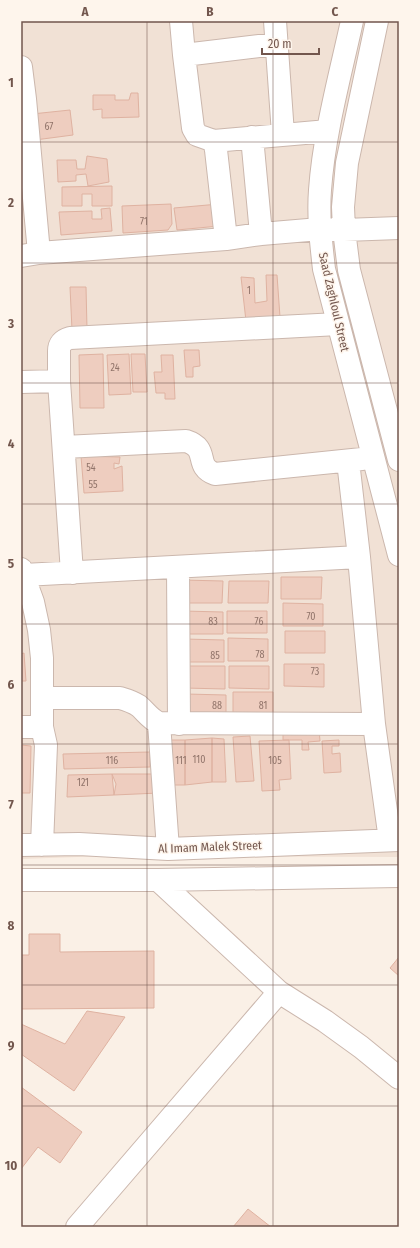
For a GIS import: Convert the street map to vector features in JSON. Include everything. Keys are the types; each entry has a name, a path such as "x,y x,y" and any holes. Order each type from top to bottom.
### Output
{"street":[{"path":"181,21 192,128 197,135 214,141 328,131"},
{"path":"274,21 284,134"},
{"name":"Saad Zaghloul Street","path":"352,21 328,131 322,168 320,191 320,243 324,269 399,555"},
{"name":"Saad Zaghloul Street","path":"377,21 347,163 344,200 344,230 349,270 399,460"},
{"path":"184,55 276,44"},
{"path":"21,67 25,99 30,255 226,239 261,234 320,229 344,230 399,228"},
{"path":"252,137 261,234"},
{"path":"214,141 226,239"},
{"path":"72,573 59,381 59,347 63,341 70,338 338,324"},
{"path":"21,382 59,381"},
{"path":"64,447 186,441 195,444 200,451 204,466 208,472 215,474 373,458"},
{"path":"348,461 359,557 374,724 395,840"},
{"path":"42,845 46,745 31,727 42,698 42,658 29,624 33,602 22,572 72,573 359,557"},
{"path":"169,723 178,567"},
{"path":"42,698 120,698 130,701 138,706 152,720 169,723 374,724"},
{"path":"168,849 160,732 158,728 169,723"},
{"name":"Al Imam Malek Street","path":"21,845 78,844 168,849 395,840"},
{"path":"78,844 71,850 66,858 67,868 72,876 80,880"},
{"path":"21,880 158,880 399,876"},
{"path":"158,880 279,992 325,1021 361,1047 399,1078"},
{"path":"77,1227 279,992"}],"shaded area":[{"path":"21,21 399,21 399,857 105,856 21,859"}],"building":[{"path":"131,93 138,93 139,117 102,118 102,109 93,110 93,95 115,95 115,100 129,100"},
{"path":"70,110 73,135 35,140 32,114"},
{"path":"87,156 107,159 109,182 88,186 86,174 76,175 76,181 58,182 57,160 76,160 77,169 85,169"},
{"path":"112,186 112,206 92,206 92,194 82,194 82,206 62,206 62,187"},
{"path":"171,204 172,224 168,230 123,233 122,206"},
{"path":"219,204 219,226 177,230 174,208"},
{"path":"110,208 112,231 61,235 59,212 92,211 92,219 102,219 101,209"},
{"path":"266,275 277,275 280,317 246,321 241,277 254,278 255,303 267,301"},
{"path":"70,287 86,287 87,329 72,330"},
{"path":"184,350 199,350 200,366 193,367 193,377 186,377"},
{"path":"103,354 104,408 80,408 79,355"},
{"path":"129,354 131,394 109,395 107,355"},
{"path":"131,354 145,354 147,392 133,392"},
{"path":"161,355 173,355 175,399 165,399 165,393 156,393 154,372 162,372"},
{"path":"81,456 120,457 119,464 114,463 114,469 122,466 123,491 84,493"},
{"path":"281,577 322,577 321,599 281,599"},
{"path":"182,580 223,581 222,603 182,603"},
{"path":"229,581 269,581 268,603 228,603"},
{"path":"283,603 323,604 323,626 283,626"},
{"path":"183,611 223,612 223,634 183,634"},
{"path":"227,611 267,611 267,633 227,633"},
{"path":"285,631 325,631 325,653 285,653"},
{"path":"228,638 268,639 268,661 228,661"},
{"path":"184,639 224,640 224,662 184,662"},
{"path":"24,653 26,681 21,681 21,654"},
{"path":"284,664 324,664 324,687 284,686"},
{"path":"185,666 225,666 225,689 184,688"},
{"path":"229,666 269,666 269,689 229,688"},
{"path":"233,692 273,692 273,715 233,714"},
{"path":"186,694 226,695 226,717 186,717"},
{"path":"283,726 319,729 320,741 308,742 309,750 302,750 302,740 283,740"},
{"path":"250,736 254,781 236,782 233,737"},
{"path":"212,738 212,782 185,785 185,740"},
{"path":"212,738 224,739 226,782 212,782"},
{"path":"165,740 185,740 185,785 167,785"},
{"path":"289,740 291,779 279,780 280,790 262,791 259,741"},
{"path":"339,740 339,746 332,746 332,754 340,753 341,772 324,773 322,741"},
{"path":"21,745 31,746 30,793 21,793"},
{"path":"150,752 150,767 64,769 63,754"},
{"path":"112,774 158,774 159,793 114,795 116,784"},
{"path":"112,774 114,795 67,797 68,775"},
{"path":"29,934 60,934 60,952 154,951 154,1008 21,1009 21,955 29,955"},
{"path":"399,957 399,976 390,968"},
{"path":"87,1011 125,1017 74,1091 21,1054 21,1024 65,1044"},
{"path":"21,1087 82,1132 60,1163 38,1147 21,1169"},
{"path":"248,1209 271,1227 233,1227"}]}
